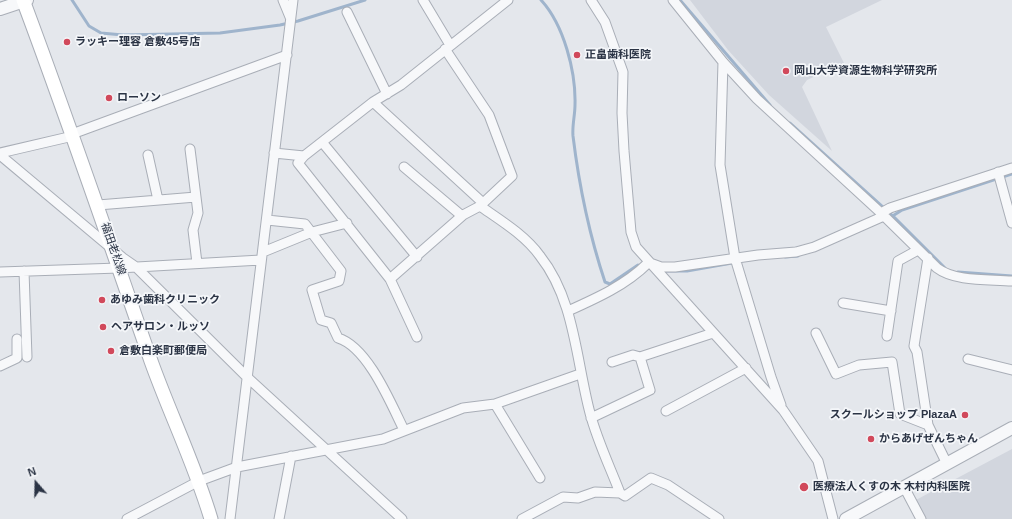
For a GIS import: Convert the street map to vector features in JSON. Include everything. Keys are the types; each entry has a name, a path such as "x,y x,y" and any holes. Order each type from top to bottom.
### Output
{"main road":[{"name":"福田老松線","path":"24,0 98,205 171,415 199,481 212,519"}],"street":[{"path":"0,9 24,0"},
{"path":"283,0 290,22"},
{"path":"230,519 293,0"},
{"path":"390,279 417,257 462,216 481,204 512,176 489,115 448,47 423,0"},
{"path":"416,337 390,279 298,163 304,156 373,102 401,85 508,0"},
{"path":"591,0 605,22 623,72 622,113 624,151 631,232 636,247 648,263 783,410 818,461 833,519"},
{"path":"673,0 723,62 757,99 885,214 918,250 941,271 952,276 1012,281"},
{"path":"347,12 387,94"},
{"path":"0,154 73,135 286,55"},
{"path":"723,62 720,165 736,261 771,377 783,410"},
{"path":"373,102 481,204 540,255 548,267 568,311 580,374 591,418 620,493"},
{"path":"322,142 417,257"},
{"path":"190,149 198,213 193,230 197,263"},
{"path":"274,153 304,156"},
{"path":"0,154 136,267 247,377 402,519"},
{"path":"148,155 158,200"},
{"path":"404,167 462,216"},
{"path":"648,263 661,267 675,267 736,261 758,254 796,252 814,247 885,214 1000,176 1012,168"},
{"path":"1000,176 1012,223"},
{"path":"98,205 196,197"},
{"path":"267,220 305,224 341,271 339,281 312,290 321,320 331,323 338,338 350,343 365,361 381,385 404,430"},
{"path":"0,272 136,267 197,263 262,256 312,232 347,223"},
{"path":"887,336 898,261 918,250"},
{"path":"928,258 914,346 917,352 928,425 947,464"},
{"path":"568,311 609,292 640,271 648,263"},
{"path":"24,271 27,357"},
{"path":"843,303 891,311"},
{"path":"816,332 836,374 859,364 892,362 900,414 928,425"},
{"path":"612,362 632,355 640,358 713,333"},
{"path":"0,366 17,358 17,339"},
{"path":"591,418 650,390 640,358"},
{"path":"968,359 1012,370"},
{"path":"666,411 746,368"},
{"path":"127,519 199,481 237,467 325,449 368,443 463,408 495,404 580,374"},
{"path":"495,404 540,478"},
{"path":"846,519 1012,428"},
{"path":"279,519 291,456"},
{"path":"522,519 563,497 578,498 595,492 620,493 625,496 651,478 668,485 719,519"},
{"path":"904,488 921,519"}],"shaded area":[{"name":"岡山大学資源生物科学研究所","path":"690,0 882,0 826,27 844,63 807,80 802,87 832,151 769,95 728,50"},
{"path":"1012,449 1012,519 924,519 914,501"}],"waterway":[{"path":"72,0 89,26 101,33 123,35 220,33 280,25 298,21 365,0"},
{"path":"541,0 556,22 571,64 575,92 573,136 578,173 589,228 605,282 610,284 638,265"},
{"path":"680,0 770,105"},
{"path":"790,123 893,216 945,268"},
{"path":"891,217 902,210 1012,174"},
{"path":"785,257 798,256"},
{"path":"663,271 687,271 732,263"},
{"path":"958,272 1012,276"}],"place":[{"name":"ラッキー理容 倉敷45号店","path":"67,42"},
{"name":"正畠歯科医院","path":"577,55"},
{"name":"岡山大学資源生物科学研究所","path":"786,71"},
{"name":"ローソン","path":"109,98"},
{"name":"あゆみ歯科クリニック","path":"102,300"},
{"name":"ヘアサロン・ルッソ","path":"103,327"},
{"name":"倉敷白楽町郵便局","path":"111,351"},
{"name":"スクールショップ PlazaA","path":"965,415"},
{"name":"からあげぜんちゃん","path":"871,439"},
{"name":"医療法人くすの木 木村内科医院","path":"804,487"}]}
